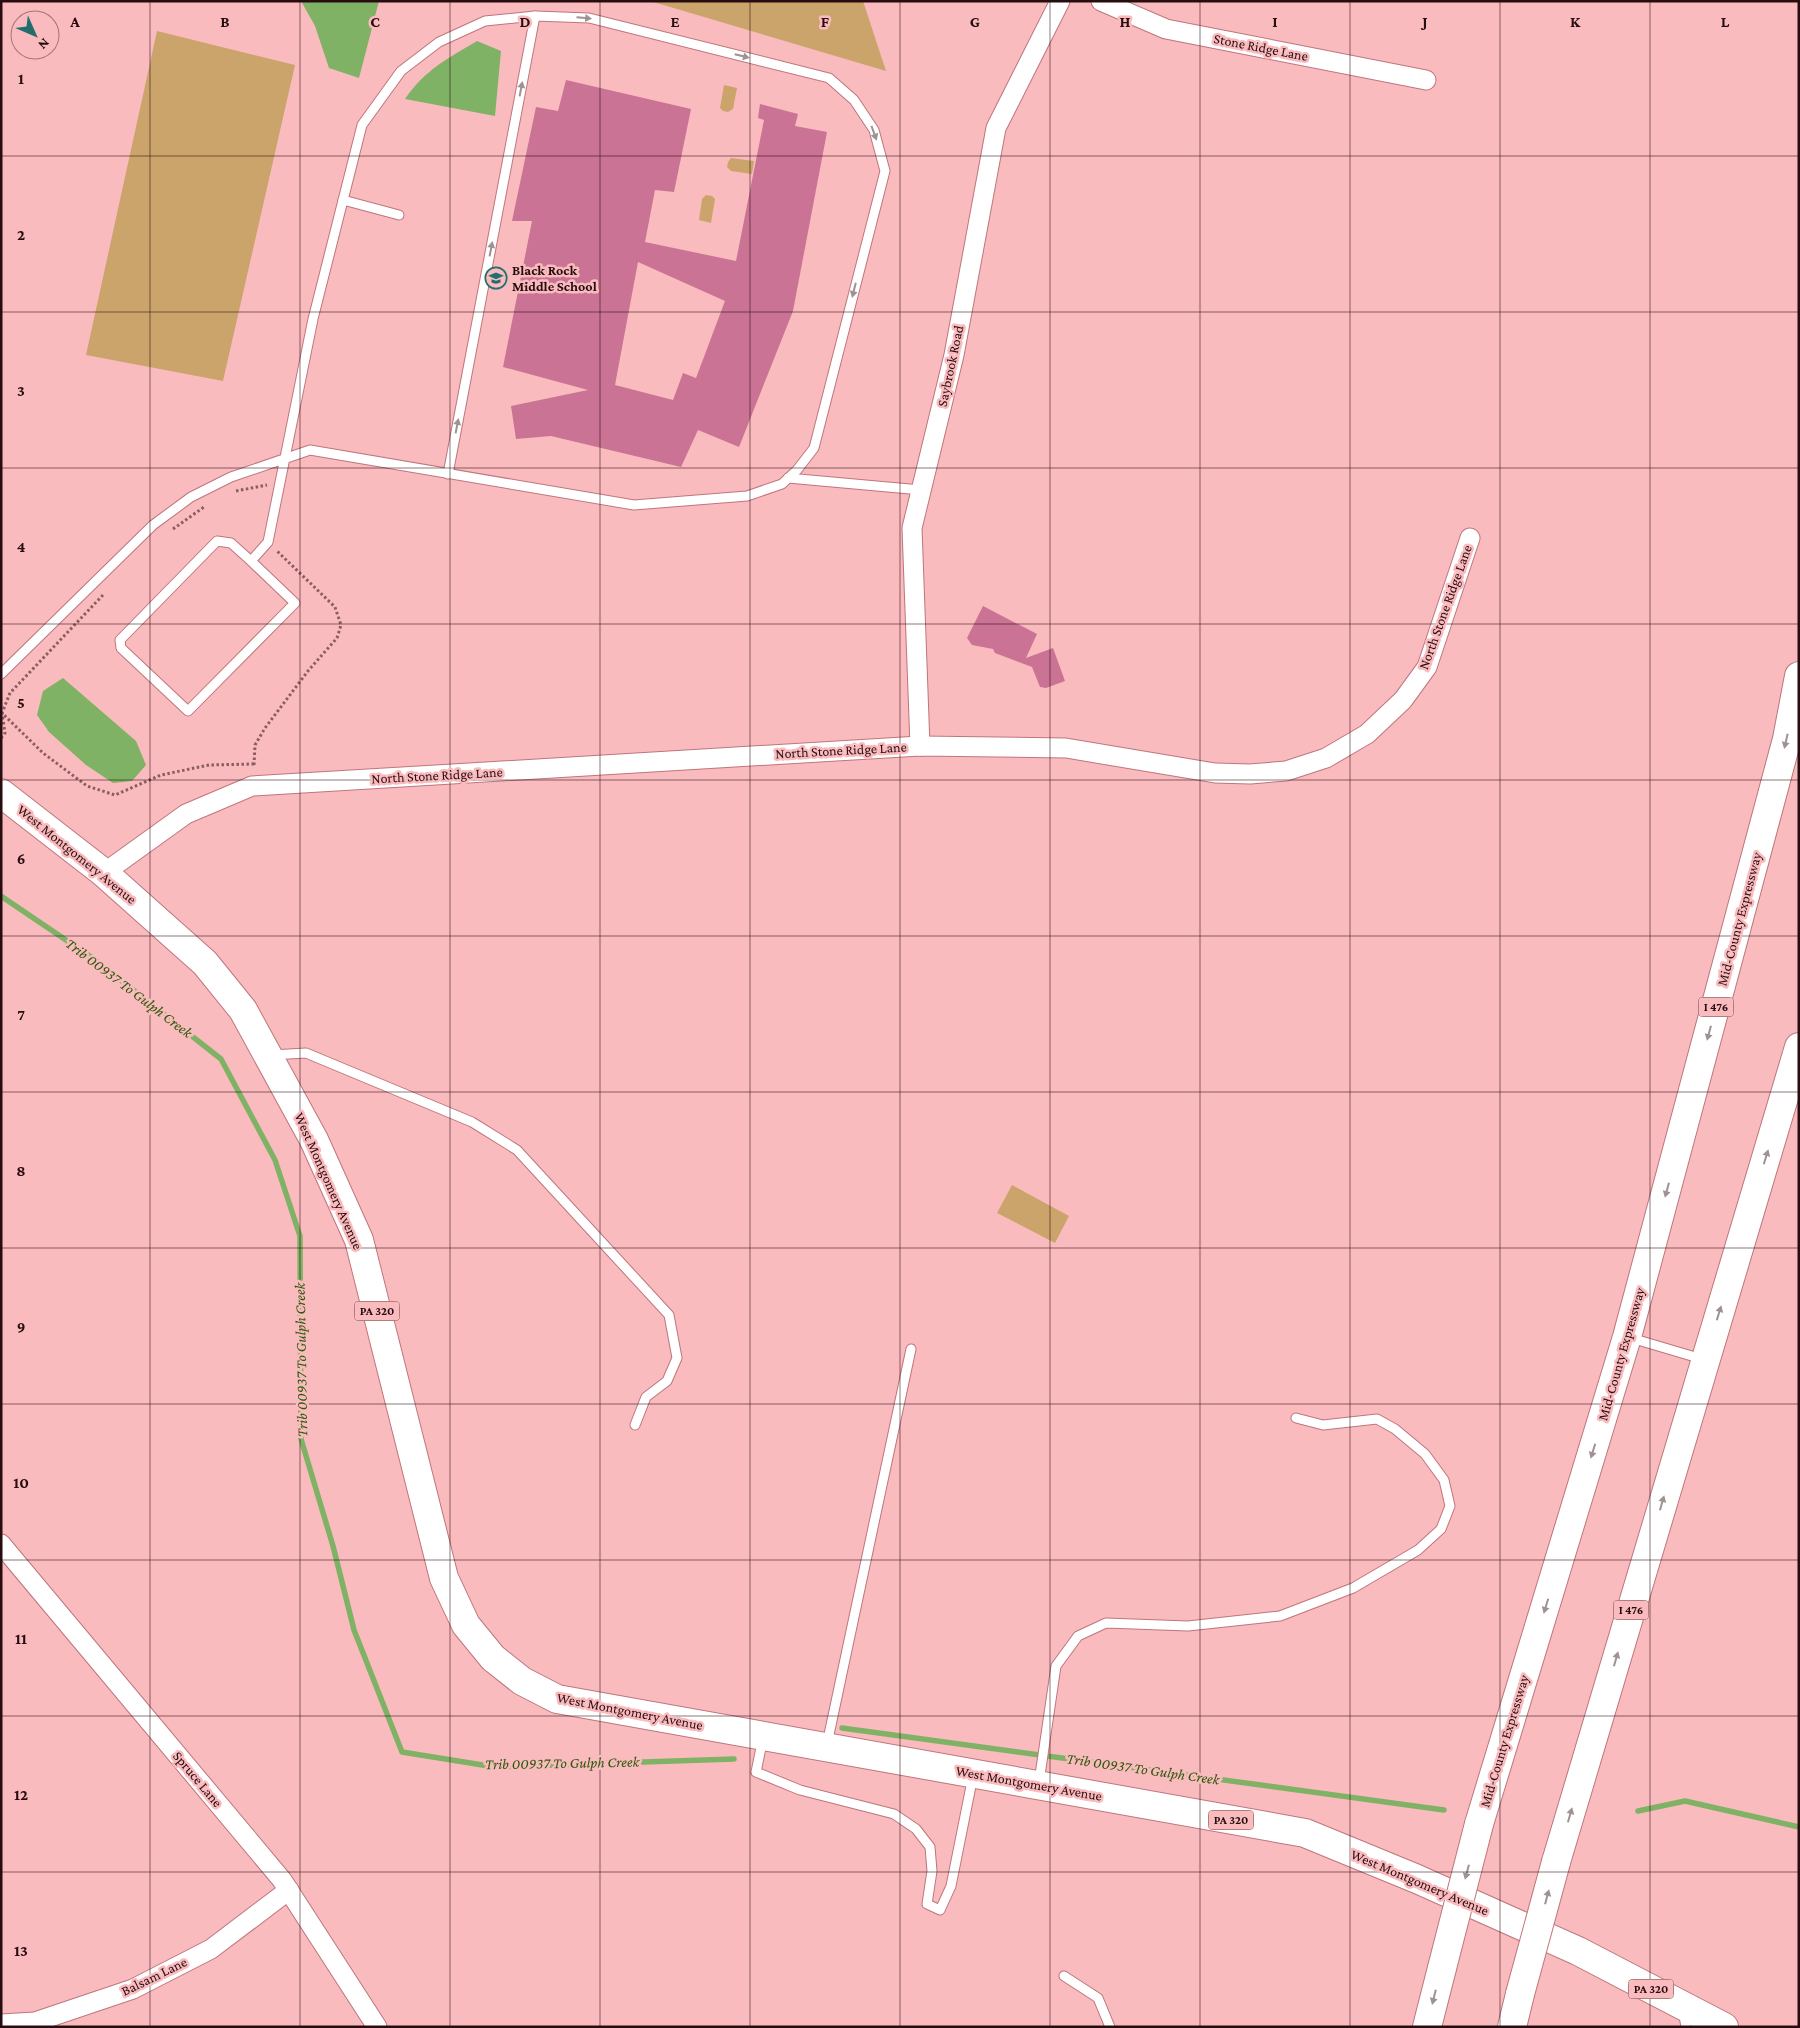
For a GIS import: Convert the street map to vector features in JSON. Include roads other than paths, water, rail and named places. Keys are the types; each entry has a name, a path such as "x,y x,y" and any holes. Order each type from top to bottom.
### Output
{"main road":[{"name":"Mid-County Expressway","path":"1426,2027 1479,1824 1627,1337 1787,739 1799,676"},
{"name":"West Montgomery Avenue","path":"1,793 104,873 205,963 243,1010 314,1140 359,1240 444,1578 466,1625 493,1658 522,1681 557,1699 973,1773 1040,1774 1305,1833 1417,1879 1578,1951 1684,2016 1724,2027"},
{"name":"I 476","path":"1512,2027 1556,1862 1799,1047"}],"street":[{"name":"Saybrook Road","path":"920,746 912,528 954,355 996,128 1060,1"},
{"name":"Stone Ridge Lane","path":"1101,1 1166,28 1426,80"},
{"name":"North Stone Ridge Lane","path":"104,873 186,814 257,785 920,746 1066,748 1215,773 1250,774 1286,771 1326,758 1367,734 1403,700 1427,667 1470,538"},
{"name":"Spruce Lane","path":"1,1544 289,1890 377,2027"},
{"name":"Balsam Lane","path":"1,2024 35,2022 133,1989 210,1949 289,1890"}],"lane":[{"path":"448,474 535,16"},
{"path":"1,674 153,525 190,498 231,477 286,458 310,450 634,505 748,496 782,484 814,448 884,172 874,130 854,100 828,78 589,18 535,16 485,21 439,42 401,71 362,125 313,319 286,458 268,542 251,561"},
{"path":"343,200 399,215"},
{"path":"788,478 921,490"},
{"path":"217,541 231,543 251,561 295,603 188,711 121,648 120,640 217,541"},
{"path":"268,1055 306,1053 472,1122 517,1150 669,1315 677,1358 667,1381 646,1397 635,1424"},
{"path":"1627,1337 1705,1359"},
{"path":"826,1747 910,1349"},
{"path":"1040,1774 1056,1666 1078,1636 1106,1623 1188,1626 1280,1616 1353,1588 1418,1550 1441,1529 1450,1506 1444,1480 1425,1454 1396,1429 1377,1419 1323,1425 1296,1418"},
{"path":"763,1736 756,1772 800,1790 894,1814 916,1828 930,1847 932,1871 927,1904 940,1910 951,1886 973,1773"},
{"path":"1064,1976 1098,1998 1110,2027"}],"waterway":[{"name":"Trib 00937 To Gulph Creek","path":"1,896 94,959 221,1059 275,1160 300,1236 301,1439 333,1546 354,1630 402,1752 495,1767 734,1759"},
{"name":"Trib 00937 To Gulph Creek","path":"842,1728 1444,1810"},
{"name":"Trib 00937 To Gulph Creek","path":"1638,1811 1685,1801 1799,1827"}],"place":[{"name":"Black Rock Middle School","path":"496,278"}]}
